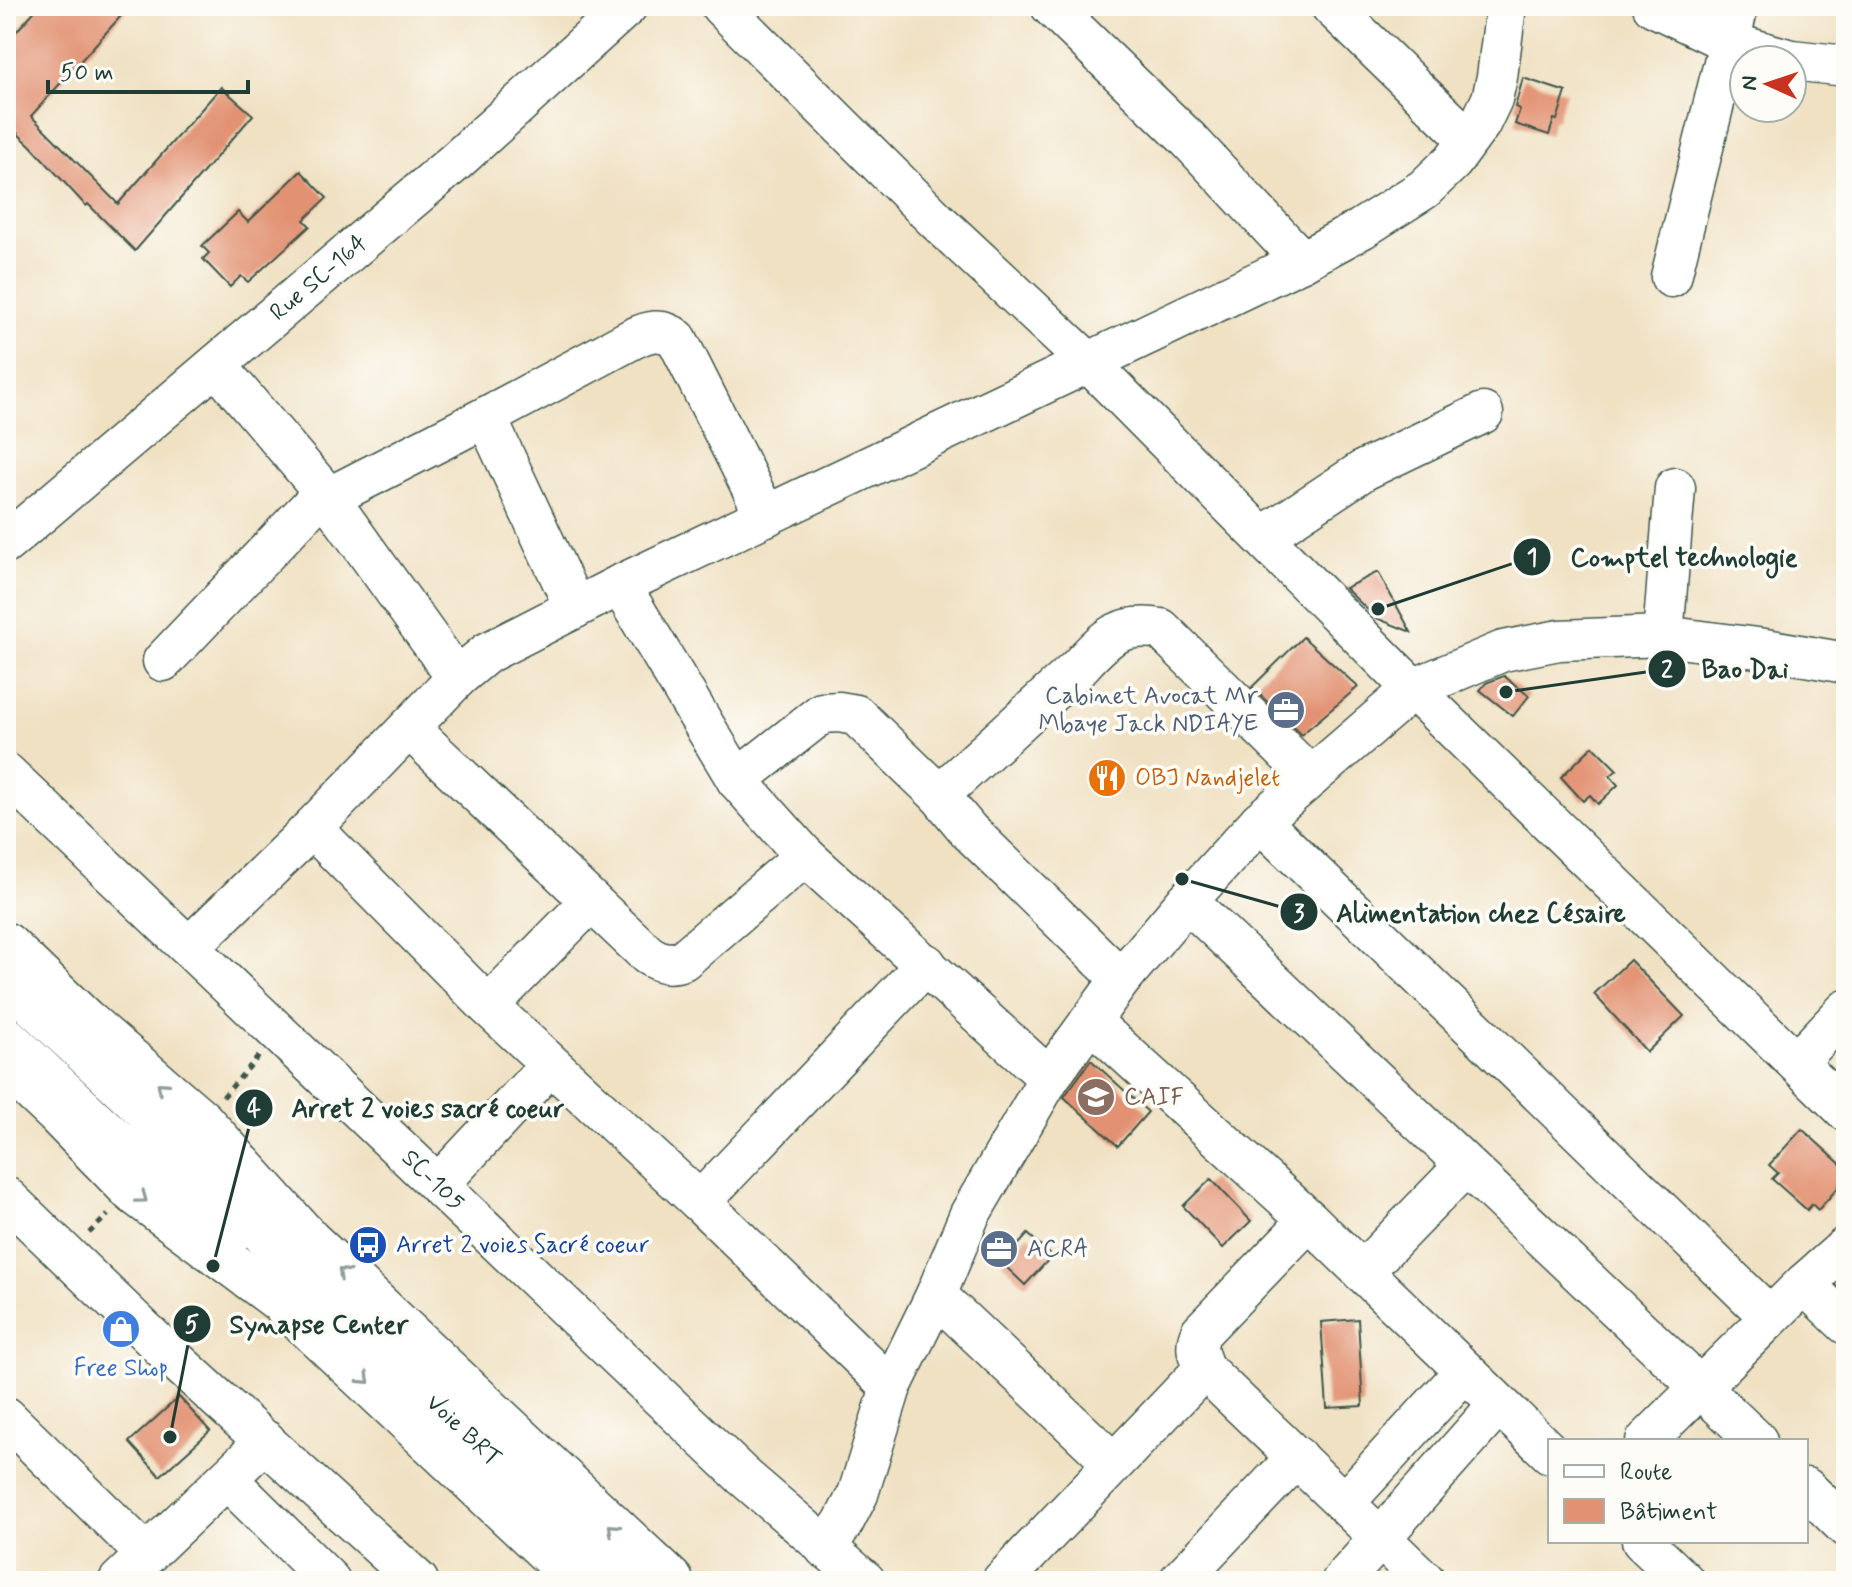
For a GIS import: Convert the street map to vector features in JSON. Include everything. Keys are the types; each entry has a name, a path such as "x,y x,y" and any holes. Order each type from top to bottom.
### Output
{"main road":[{"path":"6,945 85,1021 201,1121 309,1241 671,1581"},
{"path":"6,1065 133,1191 280,1300 579,1581"}],"street":[{"name":"Rue SC-164","path":"6,543 454,163 627,6"},
{"path":"721,6 936,220 1090,364 1413,689 1846,1111"},
{"path":"1051,6 1189,140 1302,261"},
{"path":"1331,6 1468,139"},
{"path":"189,947 312,828 457,678 500,645 1302,261 1361,229 1424,189 1441,176 1486,113 1495,89 1506,6"},
{"path":"1653,6 1733,24 1765,44"},
{"path":"1671,277 1733,24"},
{"path":"1808,62 1846,66"},
{"path":"163,661 326,495 486,417 640,335 664,331 677,339 766,516"},
{"path":"216,365 326,495 457,678"},
{"path":"1264,536 1364,470 1483,413"},
{"path":"486,417 575,608"},
{"path":"1663,636 1675,488"},
{"path":"620,585 737,780 805,856 1049,1078"},
{"path":"939,795 1098,646 1115,632 1131,627 1161,629 1311,777"},
{"path":"825,1548 858,1494 891,1387 936,1295 970,1214 1049,1078 1121,979 1260,821 1413,689 1503,651 1559,640 1663,636 1846,663"},
{"path":"737,780 822,713 856,715 939,795 969,831 1121,979"},
{"path":"409,728 648,955 661,963 683,960 805,856"},
{"name":"SC-105","path":"6,773 743,1476 865,1581"},
{"path":"1260,821 1770,1317"},
{"path":"312,828 488,1006 700,1202 891,1387"},
{"path":"488,1006 591,901"},
{"path":"1187,901 1755,1439"},
{"path":"700,1202 926,964"},
{"name":"Voie BRT","path":"6,981 180,1143 304,1280 623,1581"},
{"path":"1797,1062 1846,1010"},
{"path":"1090,1021 1309,1220 1548,1451"},
{"name":"Voie BRT","path":"6,1036 155,1171 304,1280"},
{"path":"438,1185 550,1065"},
{"path":"1362,1272 1465,1166"},
{"path":"6,1197 65,1256 418,1581"},
{"path":"1309,1220 1201,1332 1196,1347 1204,1369 1425,1581"},
{"path":"1648,1439 1804,1284 1846,1247"},
{"path":"1804,1284 1846,1324"},
{"path":"936,1295 1112,1462"},
{"path":"1002,1581 1112,1462 1204,1369"},
{"path":"1344,1503 1465,1371"},
{"path":"1342,1581 1499,1404"},
{"path":"7,1419 133,1568 266,1441"},
{"path":"1179,1581 1297,1457"},
{"path":"227,1479 330,1581"},
{"path":"1808,1490 1846,1527"},
{"path":"1644,1543 1684,1581"}],"path":[{"path":"201,1121 278,1035"},
{"path":"65,1256 133,1191"}],"building":[{"path":"39,6 130,6 31,116 118,204 221,87 253,115 135,251 88,204 86,206 6,123 6,43"},
{"path":"1523,78 1566,92 1549,135 1515,124 1520,109 1515,107"},
{"path":"301,171 327,198 304,220 310,226 248,282 241,276 230,287 203,259 209,253 202,246 238,212 248,222"},
{"path":"1378,572 1411,632 1376,618 1345,588"},
{"path":"1303,637 1358,687 1301,735 1252,687"},
{"path":"1504,676 1529,696 1513,716 1480,690 1486,683"},
{"path":"1593,746 1617,770 1610,776 1618,785 1598,804 1590,795 1583,801 1561,777"},
{"path":"1630,960 1684,1016 1647,1052 1594,994"},
{"path":"1091,1060 1148,1112 1118,1146 1064,1097"},
{"path":"1802,1129 1846,1169 1846,1179 1818,1210 1812,1204 1807,1210 1772,1179 1778,1173 1769,1165"},
{"path":"1211,1179 1251,1221 1223,1248 1183,1206"},
{"path":"1028,1234 1052,1256 1025,1285 1002,1263"},
{"path":"1358,1319 1363,1406 1327,1408 1321,1322"},
{"path":"179,1397 210,1431 160,1476 129,1442"}],"place":[{"name":"Comptel technologie","path":"1378,609"},
{"name":"Bao Dai","path":"1506,692"},
{"name":"Cabinet Avocat Mr Mbaye Jack NDIAYE","path":"1286,710"},
{"name":"OBJ Nandjelet","path":"1107,778"},
{"name":"Alimentation chez Césaire","path":"1182,879"},
{"name":"CAIF","path":"1096,1097"},
{"name":"Arret 2 voies Sacré coeur","path":"368,1245"},
{"name":"ACRA","path":"999,1249"},
{"name":"Arret 2 voies sacré coeur","path":"213,1266"},
{"name":"Free Shop","path":"121,1329"},
{"name":"Synapse Center","path":"170,1437"}]}
